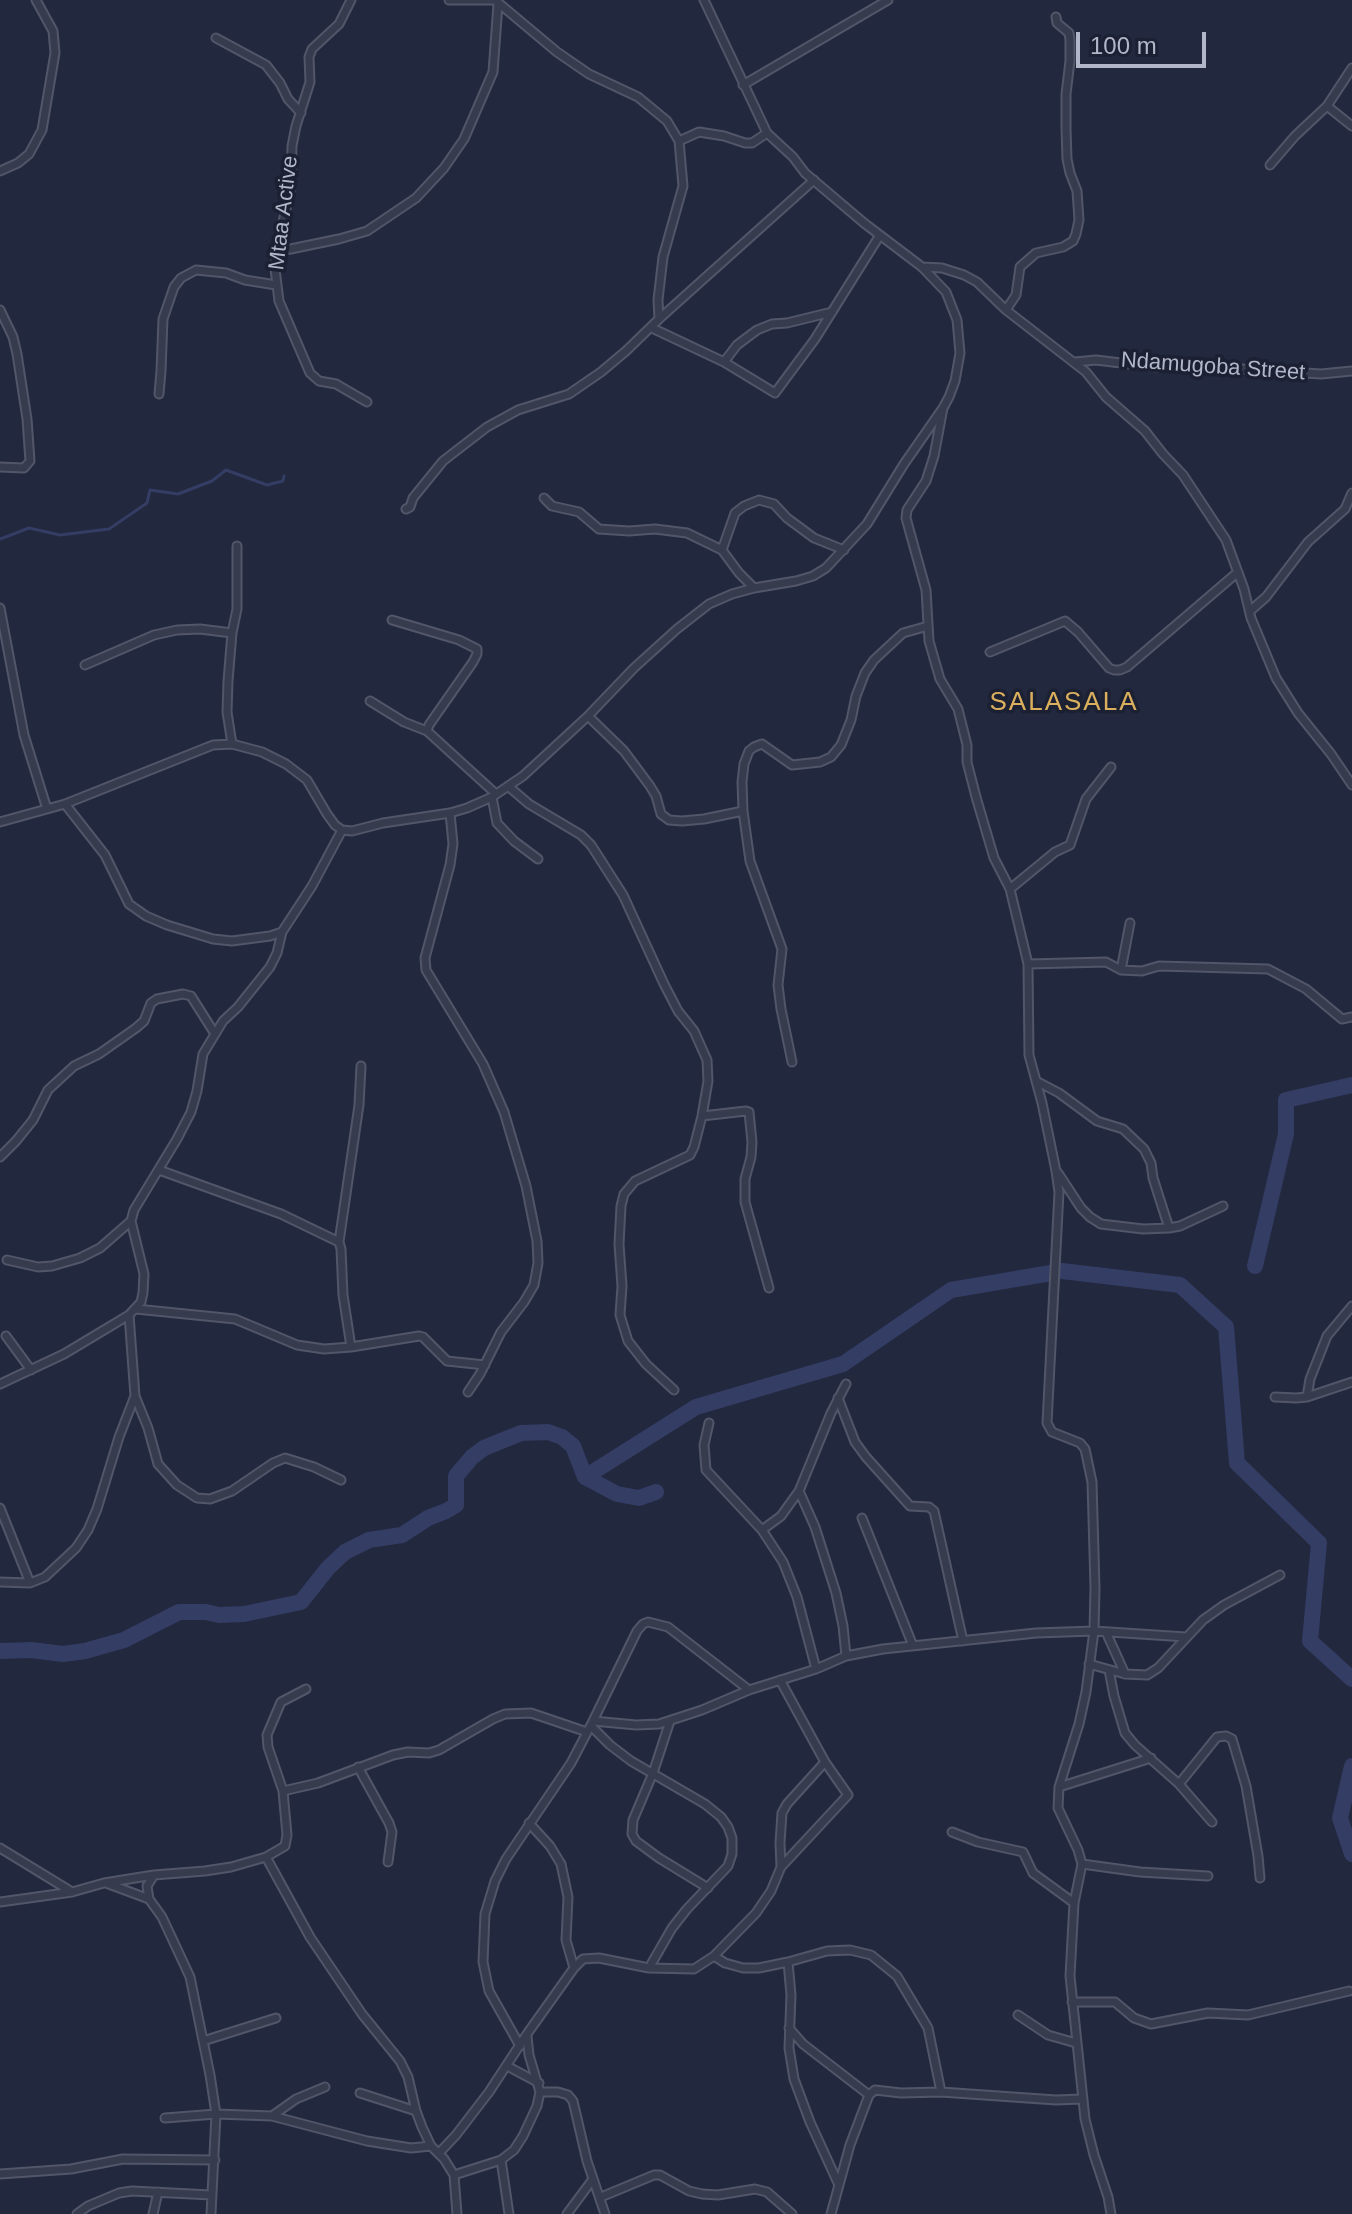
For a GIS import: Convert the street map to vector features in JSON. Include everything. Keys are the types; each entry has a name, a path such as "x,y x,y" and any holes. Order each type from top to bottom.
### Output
{"street":[{"path":"0,171 29,154 42,130 55,53 53,31 36,0"},
{"name":"Mtaa Active","path":"351,0 339,24 312,49 309,57 310,82 296,126 288,202 276,252 276,285 279,301 310,373 319,381 336,384 367,402"},
{"path":"449,0 496,1 557,52 589,74 638,97 667,121 679,141 683,186 663,257 659,319"},
{"path":"0,822 65,804 213,745 232,744 262,752 286,764 307,780 327,814 342,830 352,831 450,813 508,786 545,756 677,629 709,604 754,588 813,576 826,568 867,524 943,408 955,381 960,353 957,320 946,292 922,267 814,180 767,133 704,0"},
{"path":"743,85 888,0"},
{"path":"276,252 367,231 416,198 444,168 464,139 493,72 496,1"},
{"path":"1006,310 1016,295 1020,267 1036,253 1063,247 1073,241 1079,220 1077,191 1067,159 1069,33 1057,23 1056,17"},
{"path":"216,38 266,65 301,113"},
{"path":"1270,165 1327,106 1352,68"},
{"path":"1327,106 1352,126"},
{"path":"679,141 699,132 752,143 767,133"},
{"path":"406,509 443,461 470,439 502,417 569,394 601,372 814,180"},
{"path":"652,328 724,362 775,393 832,312 880,235"},
{"path":"922,267 942,268 977,282 1006,310 1075,362 1106,397 1145,431 1194,489 1226,540 1276,678 1352,785"},
{"path":"159,394 163,319 174,287 181,278 196,270 226,273 276,285"},
{"path":"0,310 17,354 30,461 24,468 0,467"},
{"path":"724,362 737,345 757,330 832,312"},
{"name":"Ndamugoba Street","path":"1075,362 1105,360 1154,367 1194,366 1321,374 1352,371"},
{"path":"943,408 926,481 906,514 926,590 929,641 940,679 958,709 976,797 994,858 1010,889 1028,964 1029,1055 1038,1082 1059,1192 1047,1423 1052,1432 1080,1443 1085,1449 1092,1482 1094,1631 1079,1724 1059,1787 1058,1808 1082,1864 1074,1903 1070,1976 1072,2002 1082,2099 1111,2214"},
{"path":"1250,611 1266,597 1308,542 1345,509 1352,493"},
{"path":"544,498 552,506 579,512 599,529 655,529 687,533 722,550 754,588"},
{"path":"722,550 735,513 759,500 774,504 814,538 844,550"},
{"path":"232,744 227,712 232,633 237,609 237,546"},
{"path":"990,652 1065,621 1109,668 1120,670 1238,572"},
{"path":"0,608 24,735 47,809"},
{"path":"392,620 459,640 477,649 473,662 427,731"},
{"path":"792,1062 778,985 782,949 750,861 743,811 744,764 749,751 762,744 792,765 820,762 831,757 841,745 856,696 874,660 903,633 928,626"},
{"path":"85,665 154,635 200,629 232,633"},
{"path":"370,701 404,722 427,731 494,795 497,823 538,859"},
{"path":"588,716 624,751 656,796 661,814 669,820 704,819 743,811"},
{"path":"1010,889 1055,852 1070,845 1086,799 1111,767"},
{"path":"508,786 529,804 581,835 591,845 623,895 664,984 678,1011 694,1031 707,1060 708,1081 702,1116 690,1155 635,1181 624,1194 621,1206 620,1315 628,1341 646,1364 674,1390"},
{"path":"65,804 105,855 129,904 146,916 213,939 232,941 282,932"},
{"path":"450,813 453,844 450,865 425,958 426,970 483,1064 504,1112 526,1186 538,1263 534,1285 501,1332 468,1392"},
{"path":"341,1480 285,1458 232,1491 210,1499 197,1498 177,1485 158,1464 135,1396 133,1312 143,1293 144,1274 131,1221 134,1210 191,1112 203,1054 215,1034 270,967 282,932 312,886 342,830"},
{"path":"1121,970 1130,923"},
{"path":"1028,964 1106,962 1121,970 1142,971 1159,966 1268,969 1306,989 1342,1019 1352,1017"},
{"path":"0,1157 33,1120 48,1090 74,1066 99,1054 136,1028 144,1021 151,1003 157,999 183,994 191,996 215,1034"},
{"path":"351,1347 339,1242 359,1105 361,1066"},
{"path":"1038,1082 1059,1093 1097,1121 1123,1129 1144,1149 1151,1163 1169,1228"},
{"path":"702,1116 749,1112 752,1142 745,1179 745,1202 769,1288"},
{"path":"159,1170 281,1214 339,1242"},
{"path":"1056,1171 1081,1208 1101,1224 1143,1229 1169,1228 1223,1206"},
{"path":"7,1260 38,1267 80,1258 100,1248 131,1221"},
{"path":"1307,1397 1310,1379 1327,1336 1352,1306"},
{"path":"0,1384 64,1354 133,1312 235,1319 297,1345 324,1349 419,1336 447,1361 485,1365"},
{"path":"6,1336 31,1370"},
{"path":"1275,1397 1307,1397 1352,1382"},
{"path":"762,1530 781,1516 799,1491 846,1384"},
{"path":"0,1582 30,1583 45,1577 76,1548 97,1509 135,1396"},
{"path":"838,1398 855,1442 866,1457 910,1506 929,1507 934,1511 963,1641"},
{"path":"709,1423 704,1445 706,1470 762,1530 778,1554 791,1579 816,1669"},
{"path":"799,1491 815,1527 836,1593 846,1656"},
{"path":"0,1508 30,1583"},
{"path":"862,1518 913,1646"},
{"path":"1089,1664 1125,1674 1147,1675 1158,1668 1203,1620 1280,1575"},
{"path":"520,2046 489,1991 483,1962 485,1914 495,1881 506,1859 555,1787 643,1624 648,1622 668,1627 749,1690"},
{"path":"283,1791 318,1783 393,1755 439,1750 505,1714 531,1713 590,1726 659,1724 857,1653 1036,1633 1094,1631 1186,1637"},
{"path":"1106,1632 1125,1674"},
{"path":"1109,1670 1125,1733 1179,1784 1212,1822"},
{"path":"439,2153 468,2119 583,1959 591,1957 649,1968 694,1969 714,1956 756,1913 771,1891 781,1867 848,1795 825,1762 780,1680"},
{"path":"0,1902 72,1892 154,1875 231,1867 266,1857 281,1849 287,1842 283,1791 267,1735 281,1702 306,1689"},
{"path":"670,1721 633,1820 632,1834 636,1841 659,1858 708,1888"},
{"path":"590,1726 610,1745 705,1804 721,1817 732,1838 728,1866 672,1928 649,1968"},
{"path":"1179,1784 1217,1737 1232,1739 1246,1786 1260,1878"},
{"path":"1059,1787 1151,1758"},
{"path":"781,1867 782,1813 825,1762"},
{"path":"358,1767 392,1832 388,1862"},
{"path":"529,1823 550,1846 561,1864 567,1883 566,1940 574,1968"},
{"path":"952,1832 978,1842 1023,1852 1033,1873 1074,1903"},
{"path":"0,1848 72,1892"},
{"path":"266,1857 319,1949 362,2014 400,2061 431,2146 454,2175 457,2214"},
{"path":"1082,1864 1140,1872 1208,1876"},
{"path":"154,1875 147,1886 149,1899 162,1917 190,1977 216,2114 211,2214"},
{"path":"104,1883 149,1899"},
{"path":"714,1956 734,1967 743,1968 759,1968 827,1951 862,1951 881,1961 897,1976 928,2028 941,2092"},
{"path":"788,1962 791,1995 789,2048 794,2079 838,2183"},
{"path":"1072,2002 1115,2002 1134,2018 1151,2024 1208,2013 1248,2015 1349,1991"},
{"path":"1018,2015 1048,2035 1076,2043"},
{"path":"203,2041 276,2018"},
{"path":"789,2028 803,2044 869,2095"},
{"path":"454,2175 501,2160 514,2150 523,2136 537,2106 540,2088 529,2055 527,2034"},
{"path":"507,2066 540,2088 568,2095 573,2101 605,2214"},
{"path":"272,2116 296,2099 325,2087"},
{"path":"831,2214 838,2183 869,2095 875,2090 1082,2099"},
{"path":"360,2093 416,2111"},
{"path":"165,2118 216,2114 272,2116 367,2141 411,2148 431,2146"},
{"path":"0,2174 71,2169 123,2159 215,2160"},
{"path":"501,2160 509,2214"},
{"path":"601,2197 660,2175 689,2191 702,2194 718,2195 755,2189 767,2192 792,2214"},
{"path":"567,2214 593,2179"},
{"path":"77,2214 119,2193 132,2191 211,2195"},
{"path":"153,2214 158,2192"}],"waterway":[{"path":"0,539 29,528 60,535 109,529 147,503 150,490 178,494 212,481 226,470 267,485 283,481 284,476"},
{"path":"1255,1266 1286,1134 1286,1100 1352,1085"},
{"path":"1062,1271 1180,1285 1226,1327 1237,1463 1319,1543 1310,1641 1352,1679"},
{"path":"585,1477 696,1407 843,1364 951,1290 1051,1273"},
{"path":"0,1651 31,1650 63,1654 85,1651 124,1640 179,1612 244,1614 301,1602 345,1552 369,1540 402,1535 456,1505 456,1476 472,1457 484,1448 521,1433 548,1432 562,1437 573,1446 585,1477 617,1494 639,1498 656,1492"},
{"path":"1352,1766 1340,1818 1352,1854"}],"district":[{"name":"SALASALA","path":"1064,703"}]}
